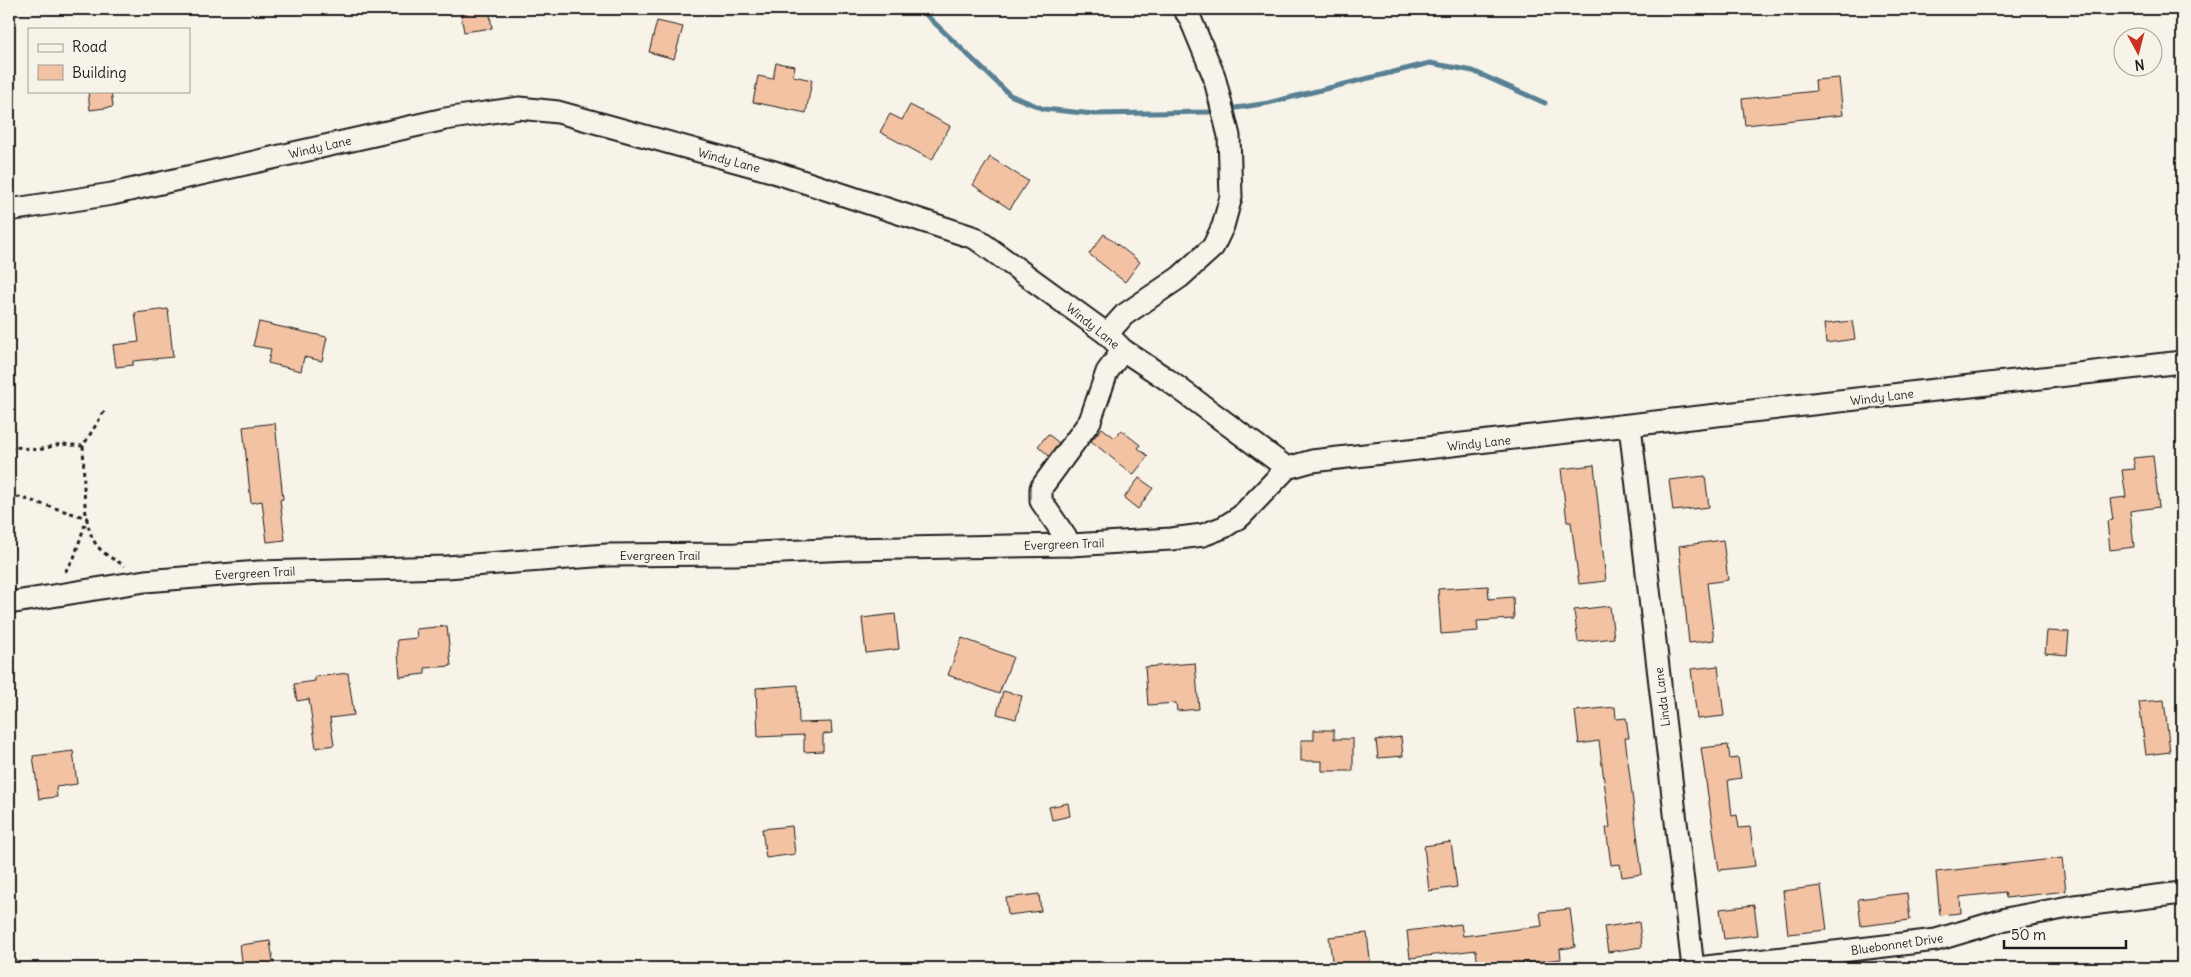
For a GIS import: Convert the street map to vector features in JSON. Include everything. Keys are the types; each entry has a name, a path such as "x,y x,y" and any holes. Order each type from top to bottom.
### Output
{"street":[{"path":"1107,334 1124,315 1180,277 1213,247 1223,226 1231,197 1227,127 1214,76 1190,18 1184,9"},
{"name":"Windy Lane","path":"9,210 112,194 445,119 519,108 558,112 772,171 975,238 1107,334 1123,350 1165,378 1287,468 1312,461 2182,362"},
{"path":"1071,545 1045,509 1040,494 1041,488 1090,421 1107,372 1123,350"},
{"name":"Linda Lane","path":"1630,426 1693,968"},
{"name":"Evergreen Trail","path":"9,603 145,581 259,572 447,567 607,555 736,554 849,549 1071,545 1203,535 1224,527 1241,516 1287,468"},
{"name":"Bluebonnet Drive","path":"1698,968 1936,940 2016,917 2074,906 2182,893"}],"path":[{"path":"105,410 84,446 87,518 91,538 99,548 145,581"},
{"path":"9,450 16,447 38,450 62,444 84,446"},
{"path":"9,494 87,518"},
{"path":"51,595 74,558 87,518"}],"building":[{"path":"460,9 489,9 492,28 464,32"},
{"path":"657,21 683,27 674,59 649,52"},
{"path":"776,63 795,66 793,76 812,80 806,113 753,102 758,76 773,79"},
{"path":"1839,78 1843,115 1745,125 1742,99 1816,91 1815,80"},
{"path":"88,92 111,92 113,107 90,110"},
{"path":"910,105 950,126 932,160 880,132 890,114 902,120"},
{"path":"990,157 1028,181 1010,209 973,185"},
{"path":"1104,234 1140,262 1125,282 1089,254"},
{"path":"168,309 173,357 133,361 133,365 116,367 113,345 139,342 135,313"},
{"path":"1852,321 1855,339 1826,343 1824,324"},
{"path":"259,322 327,337 322,361 304,357 301,371 268,363 271,349 253,346"},
{"path":"275,423 283,499 280,500 285,540 267,542 262,501 251,503 243,427"},
{"path":"1102,428 1115,438 1121,430 1140,445 1138,448 1148,456 1133,475 1091,441"},
{"path":"1048,434 1059,443 1049,456 1038,446"},
{"path":"2153,456 2159,507 2130,511 2134,547 2110,550 2107,521 2113,520 2110,499 2126,497 2122,470 2135,469 2133,458"},
{"path":"1594,465 1606,581 1579,584 1571,522 1567,522 1561,469"},
{"path":"1705,476 1709,507 1673,511 1669,480"},
{"path":"1139,478 1153,488 1138,509 1124,498"},
{"path":"1723,540 1728,580 1707,583 1714,640 1689,643 1679,546"},
{"path":"1488,586 1489,599 1513,597 1514,619 1477,621 1478,631 1441,634 1438,589"},
{"path":"1610,606 1614,638 1578,642 1574,610"},
{"path":"895,614 899,649 866,653 862,618"},
{"path":"447,626 451,666 425,668 425,674 400,677 397,640 417,638 416,629"},
{"path":"2047,631 2069,632 2067,655 2045,653"},
{"path":"962,638 1013,657 999,694 948,675"},
{"path":"1195,663 1199,709 1177,711 1176,703 1148,705 1145,667"},
{"path":"1718,666 1724,716 1697,719 1691,669"},
{"path":"348,673 354,715 330,718 334,745 316,748 309,699 297,701 294,684 315,681 315,677"},
{"path":"798,685 799,723 831,722 832,733 823,734 823,751 804,752 804,735 758,737 756,688"},
{"path":"1003,691 1022,696 1016,719 997,714"},
{"path":"2164,700 2170,752 2146,755 2139,702"},
{"path":"1615,707 1616,719 1626,718 1629,738 1625,738 1642,874 1622,877 1620,864 1611,865 1606,828 1610,827 1599,741 1579,744 1575,711"},
{"path":"1314,730 1334,730 1334,739 1353,739 1353,771 1322,771 1322,761 1301,761 1301,740 1314,740"},
{"path":"1401,737 1403,756 1378,758 1376,740"},
{"path":"1728,745 1730,759 1738,758 1741,778 1728,780 1732,816 1737,815 1739,828 1750,827 1755,866 1719,870 1701,748"},
{"path":"73,751 77,784 56,787 57,797 39,799 33,756"},
{"path":"1068,803 1070,816 1052,820 1049,807"},
{"path":"792,826 795,854 766,858 762,829"},
{"path":"1451,842 1457,887 1429,891 1424,846"},
{"path":"2062,858 2066,891 2006,898 2005,892 1960,897 1961,913 1940,915 1936,872"},
{"path":"1821,886 1827,930 1788,934 1783,891"},
{"path":"1907,893 1910,920 1861,926 1858,899"},
{"path":"1039,894 1041,911 1008,915 1006,898"},
{"path":"1754,905 1758,935 1724,939 1720,909"},
{"path":"1570,909 1575,947 1560,949 1561,959 1478,968 1476,950 1410,958 1407,931 1461,924 1463,936 1542,926 1540,912"},
{"path":"1639,922 1642,947 1608,952 1604,927"},
{"path":"1367,933 1371,968 1333,968 1329,937"},
{"path":"270,941 274,968 243,968 240,945"}],"waterway":[{"path":"920,9 1010,95 1044,109 1094,114 1210,112"},
{"path":"1236,108 1268,103 1430,63 1473,71 1545,103"}]}
